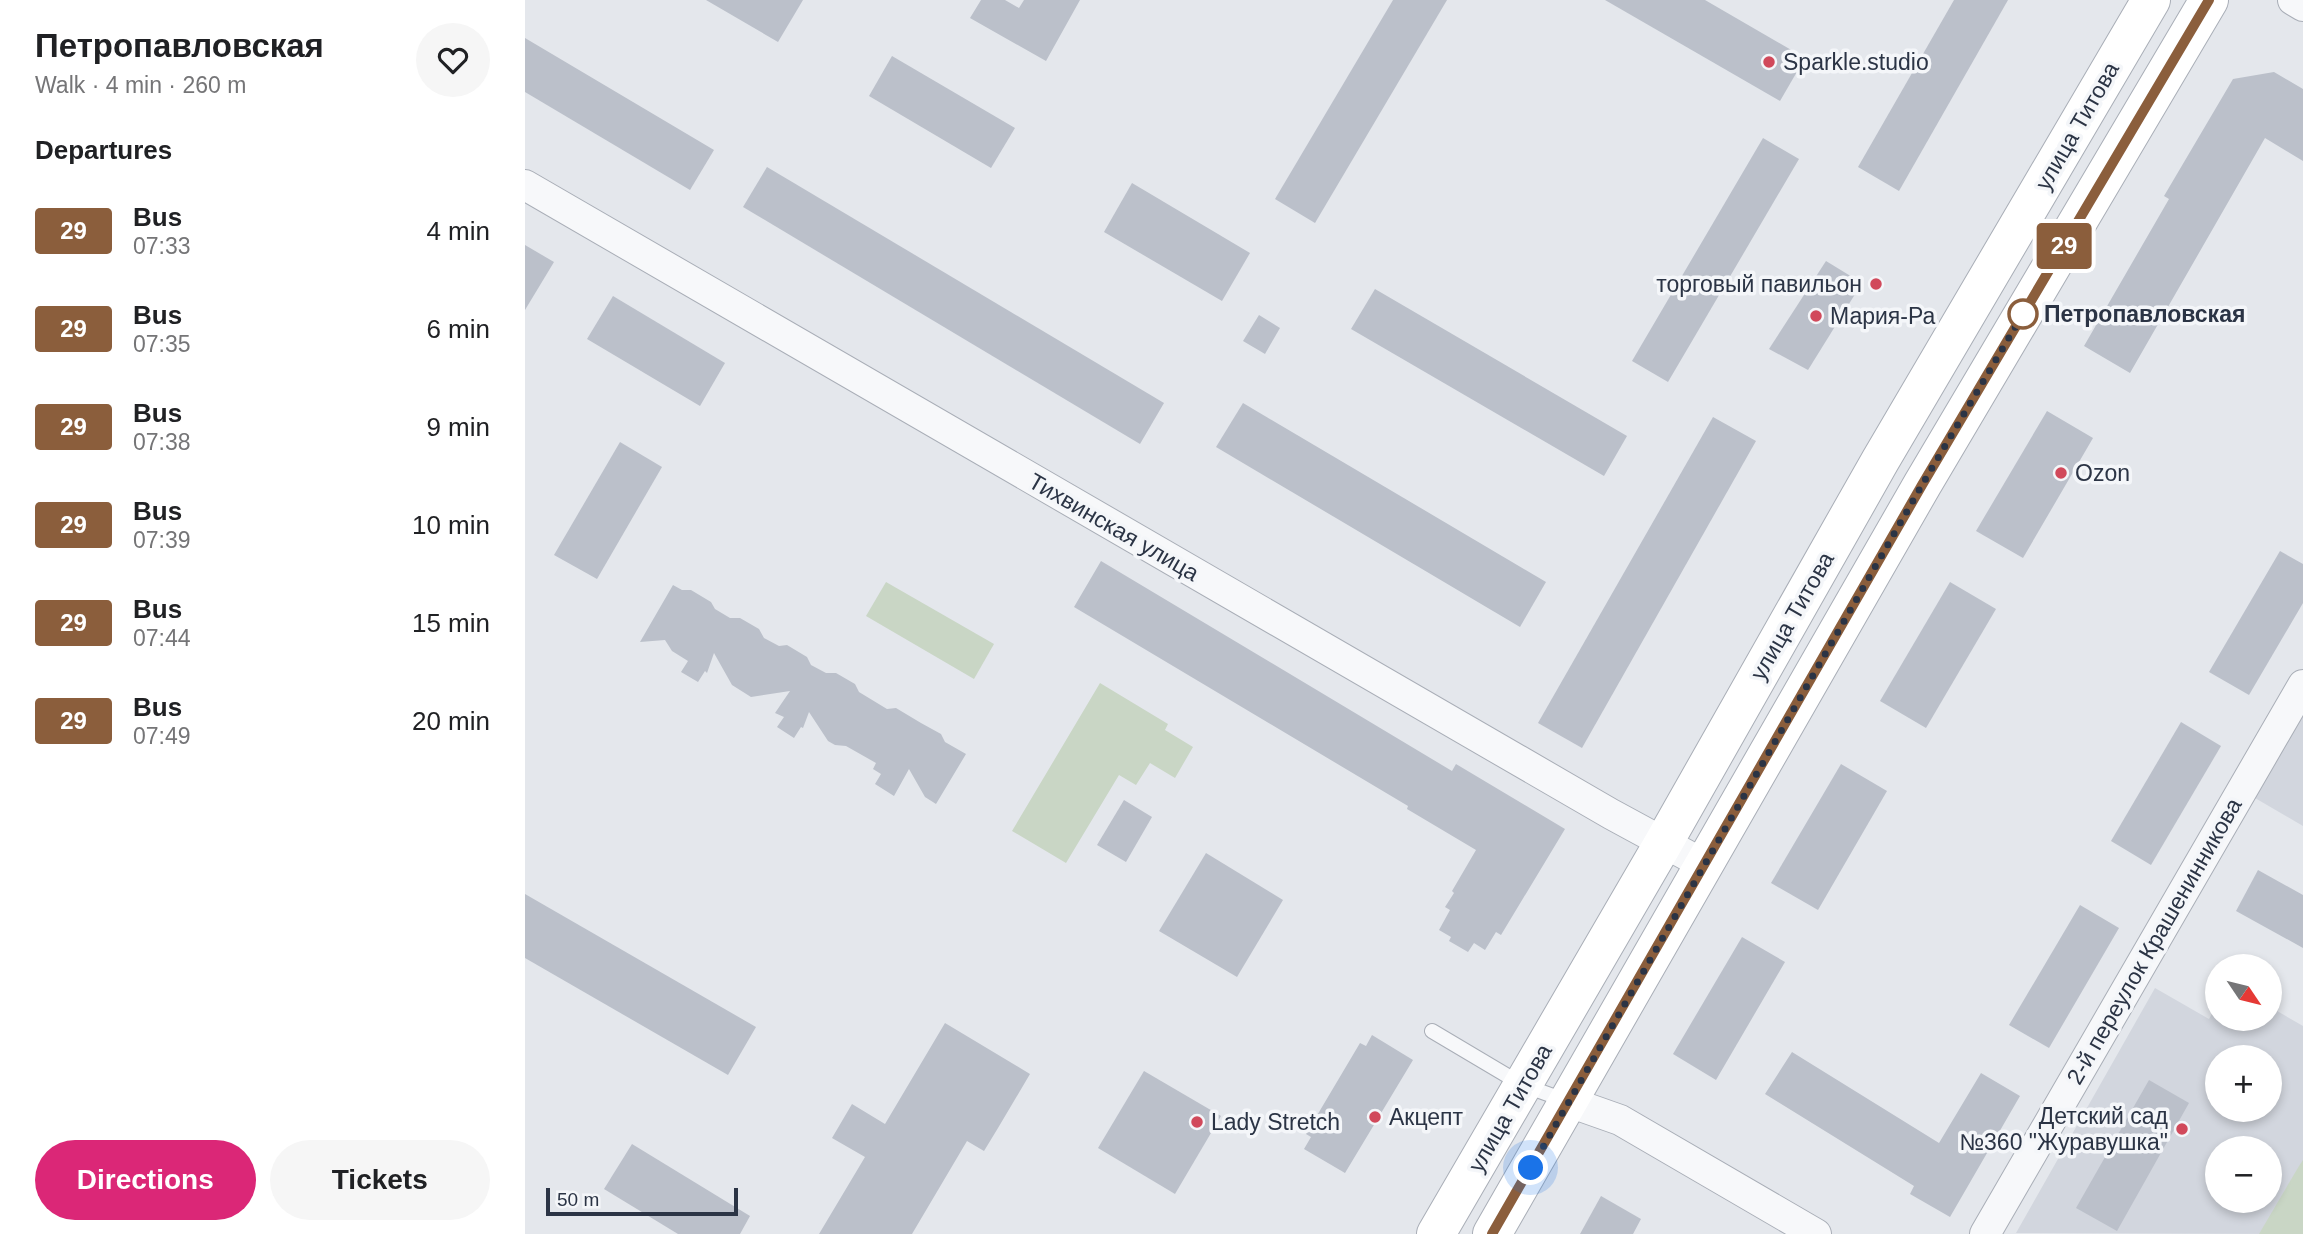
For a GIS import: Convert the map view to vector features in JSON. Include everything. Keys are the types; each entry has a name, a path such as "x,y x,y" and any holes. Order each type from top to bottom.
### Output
{"main road":[{"name":"улица Титова","path":"1436,1234 1664,842 1880,461 2151,0"},
{"name":"улица Титова","path":"1492,1234 1922,485 2209,0"}],"street":[{"path":"2293,0 2303,6"},
{"name":"Тихвинская улица","path":"525,185 1575,794 1705,865"},
{"name":"2-й переулок Крашенинникова","path":"1985,1234 2303,685"},
{"path":"1569,1102 1620,1120 1816,1234"}],"lane":[{"path":"1432,1031 1523,1086 1569,1102"}],"shaded area":[{"path":"2303,714 2303,826 2255,798"},
{"name":"Детский сад №360 \"Журавушка\"","path":"2155,988 2205,1017 2205,1031 2282,1031 2282,1014 2303,1026 2303,1234 2016,1233"}],"green space":[{"path":"886,582 994,644 974,679 866,616"},
{"path":"1100,683 1168,724 1165,730 1193,747 1175,778 1150,763 1136,785 1119,775 1066,863 1012,831"},
{"path":"2303,1160 2303,1234 2259,1234 2271,1213 2282,1213 2282,1195"}],"building":[{"path":"706,0 803,0 778,42"},
{"path":"981,0 1005,0 1019,8 1024,0 1080,0 1046,61 970,18"},
{"path":"1393,0 1447,0 1315,223 1275,199"},
{"path":"1605,0 1705,0 1805,58 1780,101"},
{"path":"1954,0 2008,0 1899,191 1858,167"},
{"path":"525,38 714,150 690,190 525,92"},
{"path":"892,56 1015,128 991,168 869,96"},
{"path":"2274,72 2303,89 2303,161 2265,138 2130,373 2084,346 2169,199 2164,196 2233,79"},
{"path":"1763,138 1799,159 1668,382 1632,361"},
{"path":"767,167 1164,403 1140,444 743,207"},
{"path":"1132,183 1250,253 1222,301 1104,232"},
{"path":"525,245 554,262 525,310"},
{"name":"Мария-Ра","path":"1826,261 1862,283 1808,370 1769,349"},
{"path":"1375,289 1627,436 1604,476 1351,329"},
{"path":"613,296 725,363 700,406 587,339"},
{"path":"1259,315 1280,328 1265,354 1243,341"},
{"path":"1243,403 1546,582 1520,627 1216,447"},
{"path":"2047,411 2093,438 2023,558 1976,531"},
{"path":"1713,417 1756,441 1582,748 1538,723"},
{"path":"620,442 662,467 597,579 554,555"},
{"path":"2280,551 2303,564 2303,603 2249,695 2209,672"},
{"path":"1101,561 1452,771 1456,764 1565,829 1501,935 1496,932 1485,950 1474,943 1468,952 1449,941 1451,937 1439,930 1450,910 1445,907 1454,893 1452,891 1476,850 1407,809 1408,806 1074,607"},
{"path":"1950,582 1996,609 1926,728 1880,701"},
{"path":"673,585 682,590 691,590 730,618 740,618 759,629 764,638 779,646 787,645 807,657 811,665 826,673 836,673 855,684 859,692 887,709 896,708 941,734 945,742 966,754 936,804 925,797 909,769 894,796 875,784 881,774 873,769 876,763 846,746 828,741 809,712 803,728 801,727 794,738 777,727 784,717 775,713 790,691 751,697 732,685 714,653 707,673 705,671 698,682 681,672 688,661 672,651 665,640 640,642"},
{"path":"2181,722 2221,746 2151,865 2111,841"},
{"path":"1841,764 1887,791 1818,910 1771,883"},
{"path":"1124,800 1152,817 1126,862 1097,845"},
{"path":"1206,853 1283,900 1237,977 1159,931"},
{"path":"2258,870 2303,895 2303,948 2236,911"},
{"path":"525,894 756,1027 728,1075 525,958"},
{"path":"2080,905 2119,928 2049,1048 2009,1025"},
{"path":"1742,937 1785,962 1716,1080 1673,1054"},
{"path":"945,1023 1030,1074 998,1128 984,1151 967,1141 912,1234 819,1234 865,1157 832,1138 852,1104 885,1124"},
{"path":"1372,1035 1413,1060 1345,1173 1304,1149 1311,1137 1306,1134 1360,1043 1366,1046"},
{"path":"1792,1052 1939,1143 1981,1073 2020,1096 1950,1217 1910,1194 1914,1186 1765,1094"},
{"path":"1144,1071 1221,1116 1175,1194 1098,1148"},
{"path":"2149,1080 2189,1103 2117,1231 2076,1208"},
{"path":"632,1144 750,1216 740,1234 678,1234 604,1189"},
{"path":"1601,1196 1641,1219 1633,1234 1580,1234"}],"bus line":[{"name":"29","path":"1492,1234 1922,485 2209,0"}],"place":[{"name":"Sparkle.studio","path":"1769,62"},
{"name":"торговый павильон","path":"1876,284"},
{"name":"Петропавловская","path":"2023,314"},
{"name":"Мария-Ра","path":"1816,316"},
{"name":"Ozon","path":"2061,473"},
{"name":"Акцепт","path":"1375,1117"},
{"name":"Lady Stretch","path":"1197,1122"},
{"name":"Детский сад №360 \"Журавушка\"","path":"2182,1129"}],"route":[{"path":"1531,1168 1922,485 2023,314"}]}
